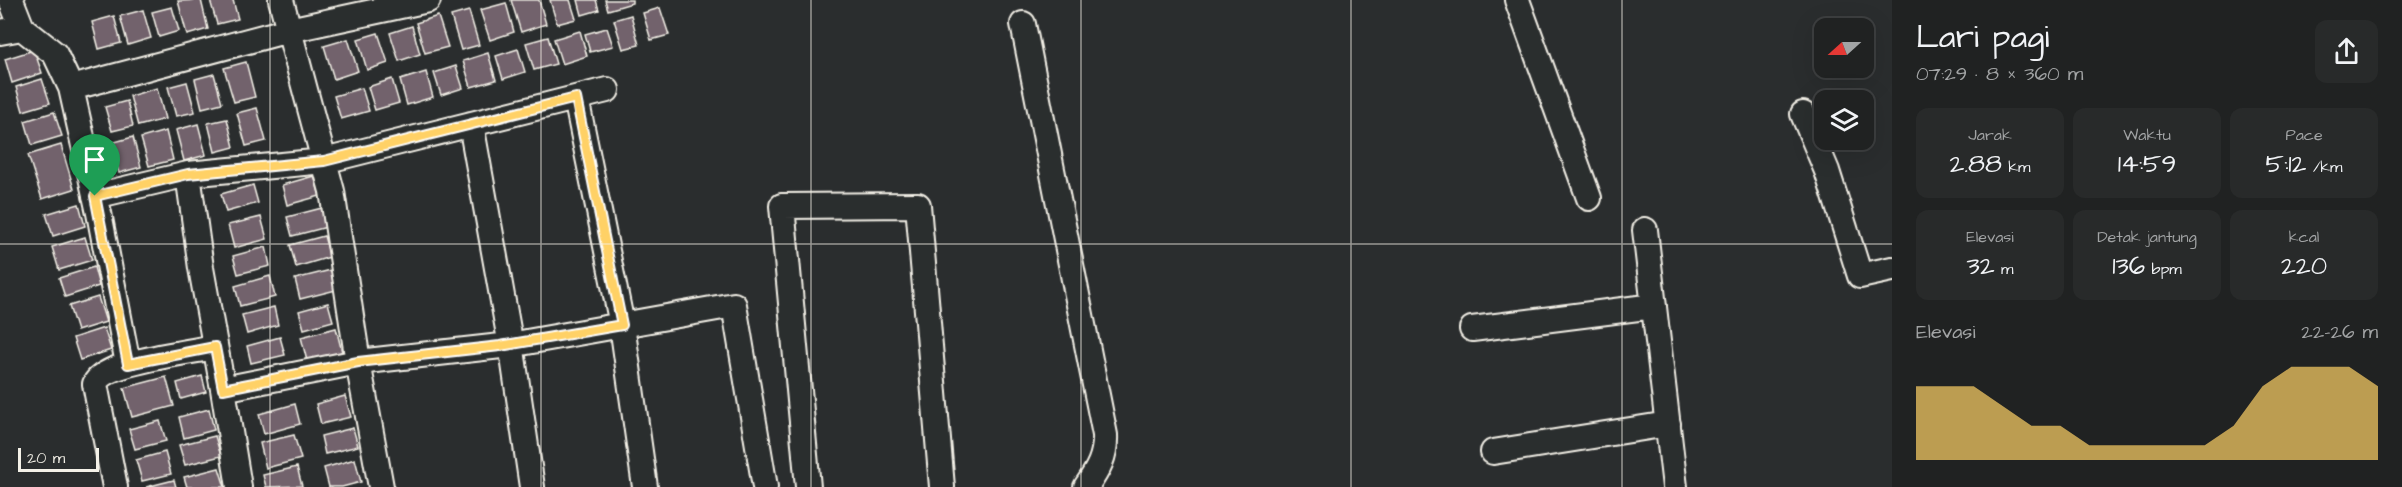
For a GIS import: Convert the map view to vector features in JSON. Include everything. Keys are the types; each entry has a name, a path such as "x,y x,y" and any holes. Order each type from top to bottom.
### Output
{"street":[{"path":"11,0 11,30 55,54 71,88 128,364"},
{"path":"281,0 332,191 358,362 381,487"},
{"path":"1517,0 1588,198"},
{"path":"71,88 289,30 414,2"},
{"path":"1023,24 1105,435 1106,446 1100,468 1086,487"},
{"path":"95,196 188,174 324,161 607,90"},
{"path":"576,98 622,325 645,487"},
{"path":"1803,114 1827,171 1860,276 1892,269"},
{"path":"471,124 510,345 532,487"},
{"path":"188,174 201,268 239,487"},
{"path":"808,487 782,206 918,205 942,487"},
{"path":"1645,231 1675,487"},
{"path":"223,389 358,362 510,345 734,305 765,487"},
{"path":"1472,329 1654,306"},
{"path":"115,487 95,384 101,375 128,364 215,347"},
{"path":"1493,452 1668,424"}],"building":[{"path":"201,0 208,29 187,35 178,1"},
{"path":"210,0 233,0 238,19 217,24"},
{"path":"511,0 539,0 546,24 521,32"},
{"path":"550,0 570,0 576,19 557,24"},
{"path":"578,0 596,0 599,10 582,15"},
{"path":"605,0 632,0 632,3 608,10"},
{"path":"506,3 514,32 490,40 480,10"},
{"path":"172,7 179,31 159,37 152,12"},
{"path":"660,8 669,35 651,40 643,13"},
{"path":"143,10 151,38 128,45 120,16"},
{"path":"469,11 479,45 461,50 451,16"},
{"path":"631,15 639,45 623,49 614,20"},
{"path":"114,16 121,43 99,49 92,22"},
{"path":"438,16 448,47 425,53 416,23"},
{"path":"412,26 420,54 399,61 390,33"},
{"path":"607,28 613,46 590,52 585,34"},
{"path":"580,31 587,56 562,64 554,39"},
{"path":"378,33 388,63 367,70 358,39"},
{"path":"548,37 556,64 534,70 526,43"},
{"path":"348,39 358,71 334,79 324,46"},
{"path":"518,49 525,72 503,79 496,56"},
{"path":"34,50 42,73 12,83 5,59"},
{"path":"488,53 496,80 471,87 463,61"},
{"path":"246,62 255,97 234,102 224,68"},
{"path":"456,66 463,88 441,95 434,73"},
{"path":"426,72 433,97 407,105 400,80"},
{"path":"214,74 222,103 202,108 195,79"},
{"path":"42,79 50,103 23,111 16,87"},
{"path":"392,79 399,103 375,110 368,87"},
{"path":"187,82 195,112 176,116 168,87"},
{"path":"157,88 165,119 138,126 130,96"},
{"path":"362,88 369,111 341,119 334,96"},
{"path":"127,101 133,126 112,131 105,107"},
{"path":"257,108 266,141 246,146 237,113"},
{"path":"54,112 62,136 32,145 25,121"},
{"path":"227,119 234,147 215,152 208,123"},
{"path":"198,124 206,155 184,161 176,130"},
{"path":"166,131 173,160 149,166 141,138"},
{"path":"133,137 141,167 119,173 111,143"},
{"path":"61,145 74,189 42,199 28,155"},
{"path":"314,176 320,196 287,205 282,185"},
{"path":"253,185 258,203 226,212 221,194"},
{"path":"79,204 85,226 53,236 46,214"},
{"path":"322,208 327,227 292,236 287,217"},
{"path":"261,217 267,239 234,248 228,225"},
{"path":"324,236 330,257 296,267 290,245"},
{"path":"85,237 92,260 59,270 52,247"},
{"path":"266,247 270,266 238,274 233,256"},
{"path":"94,267 99,286 65,297 59,278"},
{"path":"331,270 336,290 300,299 295,279"},
{"path":"270,276 275,297 240,306 235,286"},
{"path":"98,297 106,322 77,331 69,306"},
{"path":"328,303 333,321 304,329 299,311"},
{"path":"274,307 278,325 247,334 242,315"},
{"path":"104,328 111,350 80,360 73,338"},
{"path":"336,328 342,352 307,361 301,337"},
{"path":"280,337 285,355 251,363 247,346"},
{"path":"202,376 206,392 181,399 177,383"},
{"path":"166,377 174,406 132,417 124,388"},
{"path":"345,396 351,417 321,424 316,404"},
{"path":"295,404 300,424 264,434 259,414"},
{"path":"209,409 214,430 184,438 179,417"},
{"path":"160,421 166,441 135,449 129,429"},
{"path":"353,428 358,446 325,454 321,436"},
{"path":"294,435 301,459 266,468 260,443"},
{"path":"215,436 221,456 185,465 179,445"},
{"path":"165,452 171,474 142,481 136,460"},
{"path":"355,459 361,482 342,487 329,487 324,468"},
{"path":"297,467 302,486 266,487 263,475"},
{"path":"219,468 225,487 187,487 184,477"},
{"path":"174,480 176,487 146,487"}],"route":[{"path":"576,98 622,325 500,346 358,362 223,389 215,347 128,364 95,196 188,174 324,161 576,98"}]}
